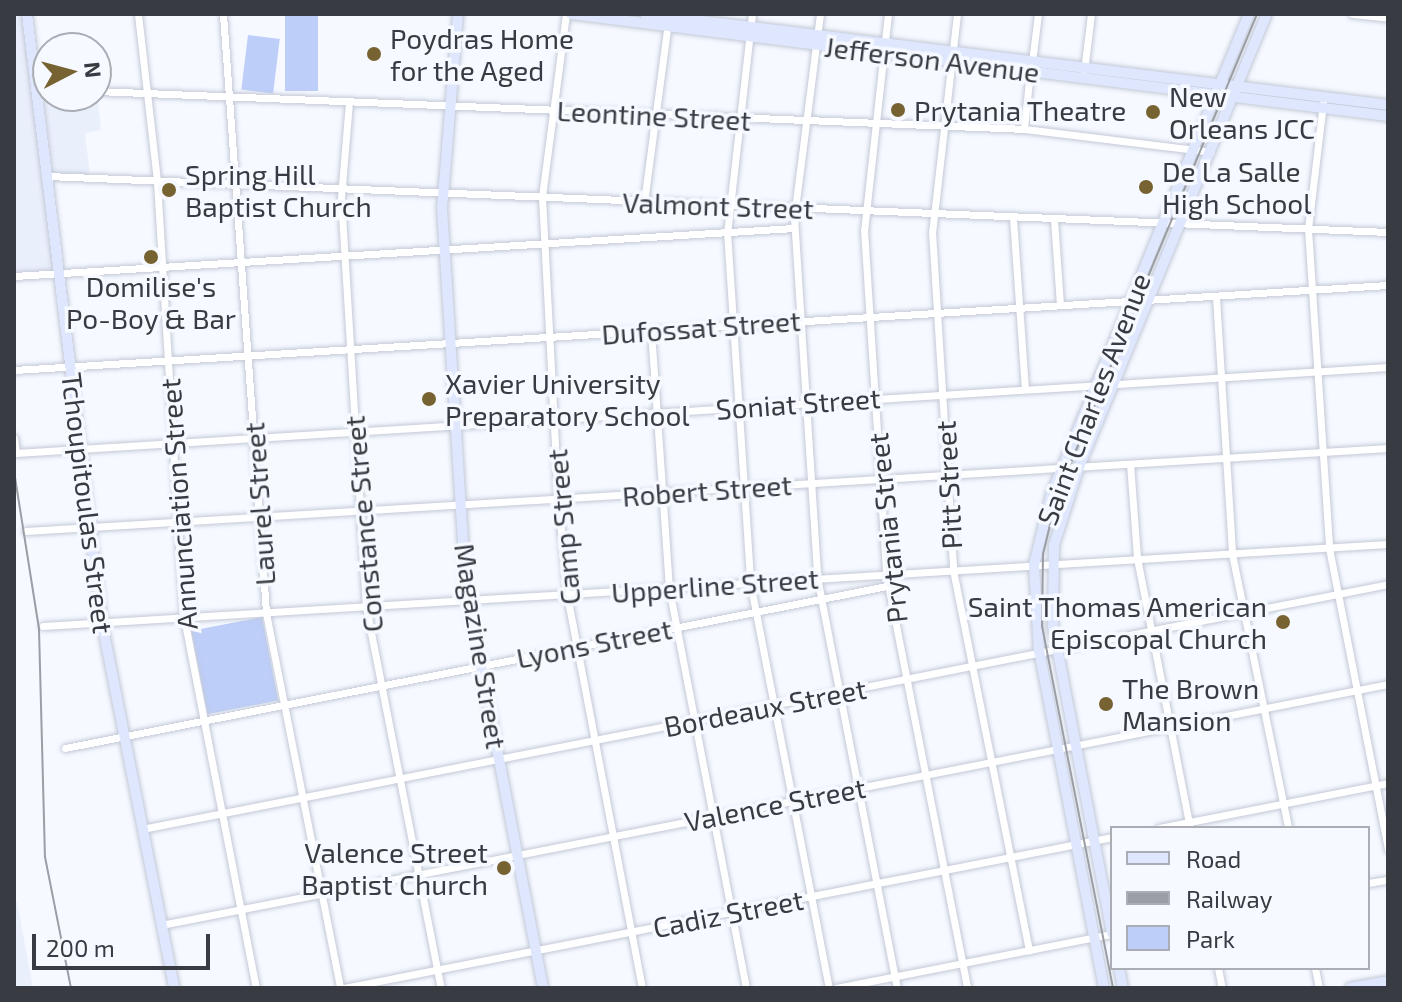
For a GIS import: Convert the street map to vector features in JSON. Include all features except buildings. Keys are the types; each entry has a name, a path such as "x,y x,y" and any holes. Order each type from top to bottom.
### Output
{"street":[{"name":"Tchoupitoulas Street","path":"27,14 32,39"},
{"name":"Annunciation Street","path":"138,14 157,182 184,618 256,988"},
{"name":"Laurel Street","path":"223,14 239,186 266,613 320,893 342,988"},
{"name":"Magazine Street","path":"458,14 443,195 468,600 543,988"},
{"name":"Jefferson Avenue","path":"568,14 669,19"},
{"name":"Camp Street","path":"568,14 542,197 558,499 567,595 642,988"},
{"name":"Jefferson Avenue","path":"645,14 817,41 1323,103 1388,116"},
{"path":"752,14 727,232 750,582 829,988"},
{"path":"820,14 794,228 817,577 897,988"},
{"name":"Prytania Street","path":"888,14 865,210 886,574 967,988"},
{"name":"Pitt Street","path":"957,14 934,214 953,570 1029,950"},
{"path":"1024,129 1038,14"},
{"path":"1084,72 1091,14"},
{"name":"Saint Charles Avenue","path":"1104,988 1039,652 1034,565 1062,468 1249,14"},
{"name":"Saint Charles Avenue","path":"1110,924 1057,649 1052,564 1079,467 1267,14"},
{"path":"1352,14 1388,18"},
{"path":"644,202 669,19"},
{"name":"Leontine Street","path":"112,92 1024,129 1211,152"},
{"name":"Constance Street","path":"349,102 341,190 366,607 441,988"},
{"name":"Jefferson Avenue","path":"1323,103 1388,105"},
{"path":"1323,103 1308,229 1329,548 1388,849"},
{"name":"Tchoupitoulas Street","path":"43,112 47,176 102,623 174,988"},
{"name":"Valmont Street","path":"47,176 443,195 1388,232"},
{"path":"1013,218 1025,388"},
{"path":"1054,219 1060,305"},
{"path":"14,276 794,228"},
{"name":"Dufossat Street","path":"14,370 1388,285"},
{"path":"1216,297 1232,554 1288,826"},
{"path":"651,331 669,588 746,988"},
{"name":"Soniat Street","path":"14,438 16,453 1388,367"},
{"name":"Robert Street","path":"26,531 1388,448"},
{"path":"1130,464 1137,558 1190,825 1388,783"},
{"name":"Upperline Street","path":"43,626 1388,544"},
{"name":"Bordeaux Street","path":"142,829 1388,584"},
{"name":"Lyons Street","path":"65,748 887,586"},
{"name":"Valence Street","path":"161,925 1388,684"},
{"name":"Cadiz Street","path":"342,988 1110,837"},
{"path":"836,988 1110,934"},
{"path":"1350,988 1388,981"}],"shaded area":[{"path":"14,14 22,14 53,270 14,272"},
{"path":"45,112 99,112 101,130 85,133 90,176 53,173"},
{"path":"14,902 17,902 33,988 14,988"}],"green space":[{"path":"285,14 318,14 318,91 285,91"},
{"path":"248,35 280,39 273,93 241,90"},
{"path":"262,617 278,700 208,714 191,631"}],"tram line":[{"path":"1113,988 1042,627 1043,554 1057,496 1257,14"}],"railway":[{"path":"14,471 39,629 45,857 71,988"}],"place":[{"name":"Poydras Home for the Aged","path":"374,54"},
{"name":"Prytania Theatre","path":"898,110"},
{"name":"New Orleans JCC","path":"1153,112"},
{"name":"De La Salle High School","path":"1146,187"},
{"name":"Spring Hill Baptist Church","path":"169,190"},
{"name":"Domilise's Po-Boy & Bar","path":"151,257"},
{"name":"Xavier University Preparatory School","path":"429,399"},
{"name":"Saint Thomas American Episcopal Church","path":"1283,622"},
{"name":"The Brown Mansion","path":"1106,704"},
{"name":"Valence Street Baptist Church","path":"504,868"}]}
